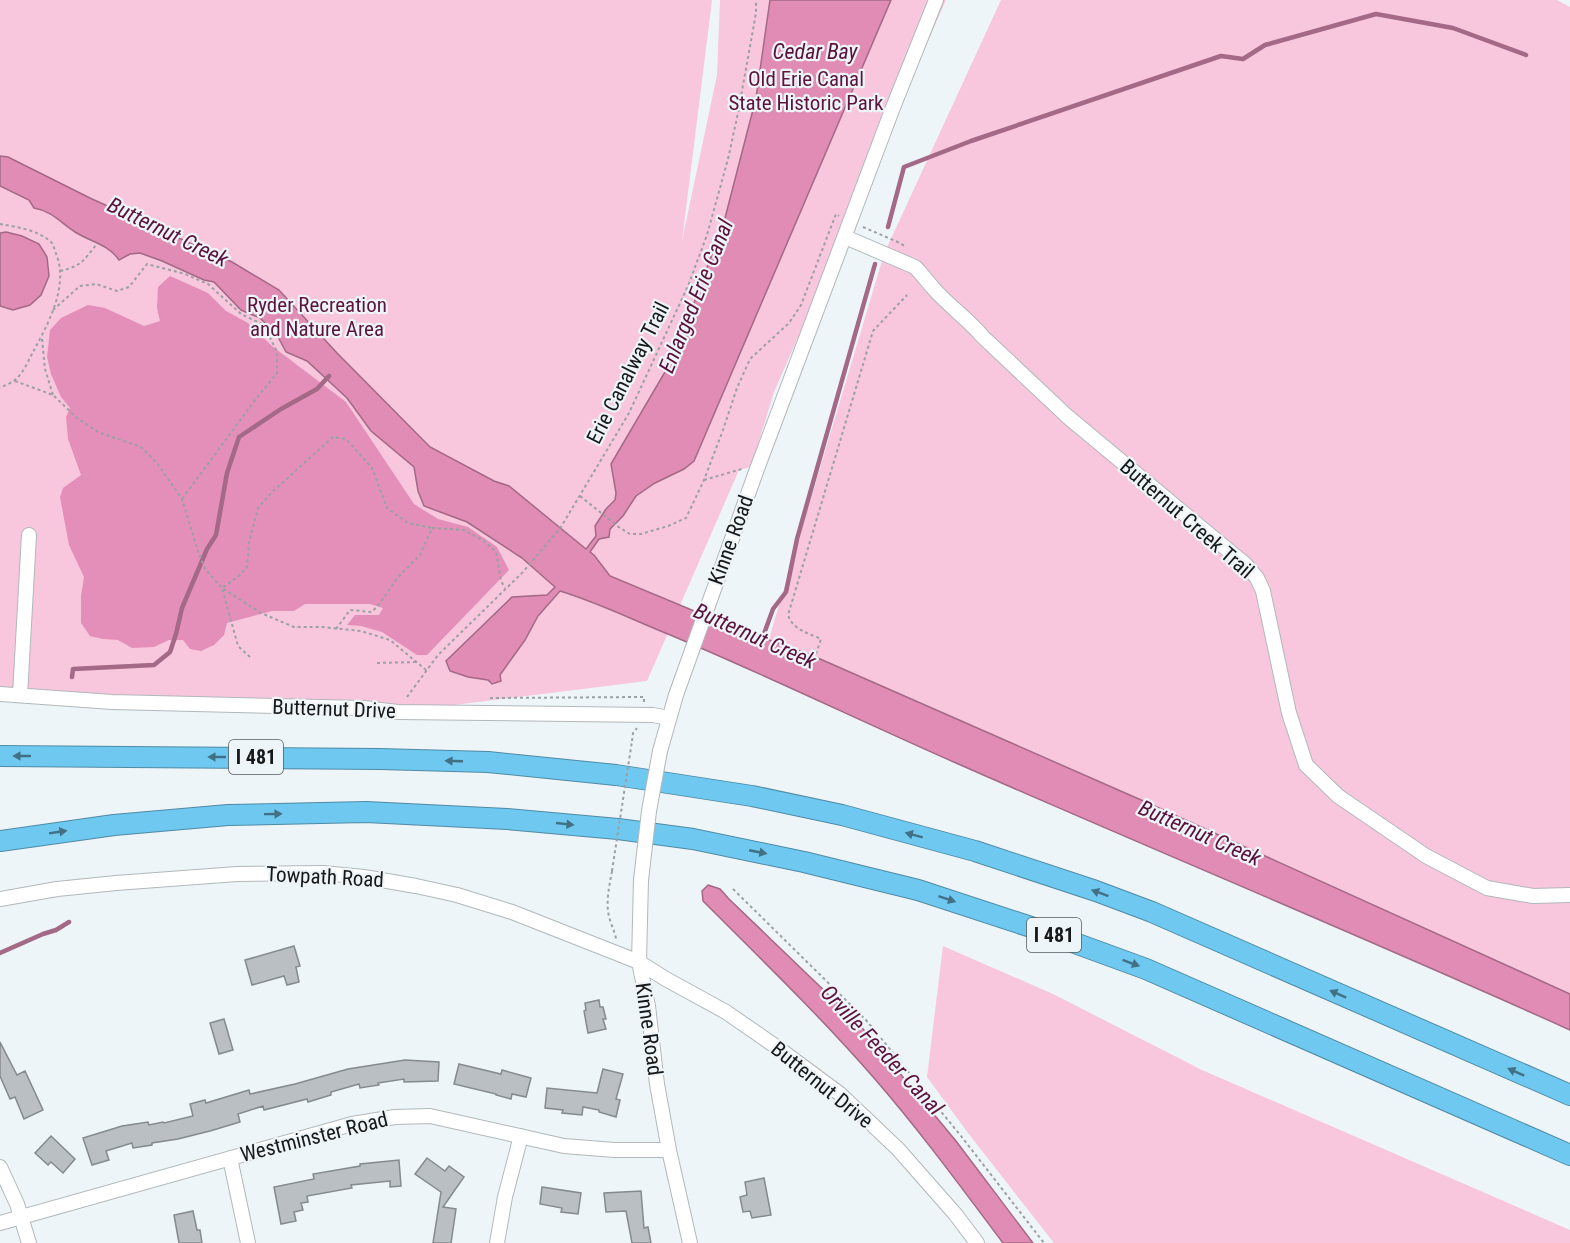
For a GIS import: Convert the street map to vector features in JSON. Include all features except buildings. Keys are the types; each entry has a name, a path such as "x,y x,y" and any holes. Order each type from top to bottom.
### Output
{"highway":[{"name":"I 481","path":"0,756 318,758 488,762 616,775 752,796 842,815 975,851 1152,912 1570,1095"},
{"name":"I 481","path":"0,841 114,825 228,815 366,812 507,819 618,829 693,839 804,861 918,890 1031,927 1146,969 1570,1155"}],"street":[{"name":"Kinne Road","path":"690,1243 657,1084 648,1006 639,962 641,880 649,811 660,751 676,695 757,469 892,110 936,0"},
{"path":"845,237 915,267"},
{"name":"Butternut Creek Trail","path":"915,267 924,275 934,290 1068,417 1246,565 1257,578 1263,591 1289,713 1306,765 1338,796 1426,856 1487,888 1533,896 1570,895"},
{"path":"20,694 29,535"},
{"name":"Butternut Drive","path":"0,694 112,702 363,708 410,712 653,715 669,718"},
{"name":"Towpath Road","path":"0,899 57,889 159,880 257,873 333,874 389,880 457,895 522,916 639,962"},
{"name":"Butternut Drive","path":"639,962 726,1012 840,1094 898,1149 956,1215 977,1243"},
{"name":"Westminster Road","path":"0,1223 352,1124 395,1117 430,1116 564,1146 614,1150 669,1150"},
{"path":"497,1243 505,1197 521,1136"},
{"path":"230,1158 248,1243"},
{"path":"0,1167 17,1204 29,1243"}],"path":[{"name":"Erie Canalway Trail","path":"415,698 406,698 438,655 523,572 561,527 629,413 688,286 707,235 736,124 756,0"},
{"path":"580,496 630,534 641,534 686,518 704,480 737,388 750,359 789,323 801,305 836,214 900,243 912,251 915,267"},
{"path":"0,224 40,235 53,244 60,272 60,282 53,310 42,337 15,381 0,388"},
{"path":"60,272 80,265 97,244"},
{"path":"53,310 80,286 96,284 117,291 129,287 147,264 185,274 208,284 241,314 264,325 277,352 277,373 182,499"},
{"path":"816,654 821,639 796,628 788,615 873,331 908,295"},
{"path":"42,337 45,369 53,395"},
{"path":"15,381 53,395 77,418 98,432 141,447 157,463 182,499 206,569 222,588 261,613 294,627 361,631 390,640 426,670"},
{"path":"222,588 247,567 249,542 258,508 271,493 333,437 346,440 372,468 387,508 408,523 432,528 464,530 484,541 496,552 501,581 506,588"},
{"path":"704,480 741,469 757,469"},
{"path":"336,628 350,610 372,612 398,577 420,555 432,528"},
{"path":"222,588 238,646 250,657"},
{"path":"377,663 417,662"},
{"path":"489,698 644,697 645,716"},
{"path":"617,954 615,933 610,921 607,902 632,741"},
{"path":"733,889 866,1020 961,1136 1044,1243"}],"green space":[{"name":"Ryder Recreation and Nature Area","path":"0,0 712,0 682,241 717,75 720,0 946,0 774,392 751,467 739,470 647,681 398,712 0,694"},
{"path":"1001,0 1557,0 1570,7 1570,1015 763,659 884,254"},
{"path":"943,946 1053,994 1202,1070 1570,1230 1570,1243 1054,1243 927,1077"}],"shaded area":[{"path":"170,276 208,293 226,311 248,323 272,346 346,402 414,504 438,519 468,527 497,547 509,570 427,655 417,655 382,632 347,625 355,615 379,615 383,608 370,604 305,604 294,611 272,611 227,623 224,635 214,645 201,651 190,649 183,640 169,640 154,647 132,648 118,640 90,636 81,623 84,577 69,545 60,497 63,488 81,475 68,439 66,417 70,408 61,397 51,374 47,357 50,330 61,318 88,305 105,308 144,326 160,321 157,308 158,287"}],"water":[{"path":"770,0 891,0 694,461 636,496 623,516 610,529 609,537 599,539 590,552 610,576 723,623 811,655 1148,803 1570,994 1570,1030 956,763 700,648 560,591 538,616 525,640 500,675 501,681 492,684 488,680 450,671 446,661 512,597 547,595 555,587 522,558 467,522 424,506 418,491 414,467 371,431 347,398 307,361 286,352 277,335 260,318 241,310 214,282 140,253 130,254 119,260 104,247 75,232 51,215 34,208 29,200 0,186 0,156 8,157 92,199 232,262 279,290 337,353 430,447 494,481 509,486 586,549 596,536 595,526 615,500 611,464 675,355 725,218 756,98"},
{"path":"6,232 39,244 47,257 49,276 41,295 30,305 13,310 0,306 0,233"},
{"path":"708,885 720,889 859,1024 956,1141 1033,1243 1003,1243 924,1139 854,1055 703,901 702,891"}],"waterway":[{"path":"888,227 904,167 971,141 1221,56 1243,59 1265,45 1376,14 1453,28 1526,55"},
{"name":"Butternut Creek","path":"761,642 773,609 786,592 797,539 875,264"},
{"path":"72,677 73,669 154,665 170,652 182,608 207,549 216,535 227,473 239,437 281,409 317,389 329,376"},
{"path":"0,953 56,930 69,922"}],"water label":[{"name":"Cedar Bay","path":"815,51"},
{"name":"Enlarged Erie Canal","path":"696,296"},
{"name":"Orville Feeder Canal","path":"882,1050"}],"park label":[{"name":"Old Erie Canal State Historic Park","path":"806,91"}]}
